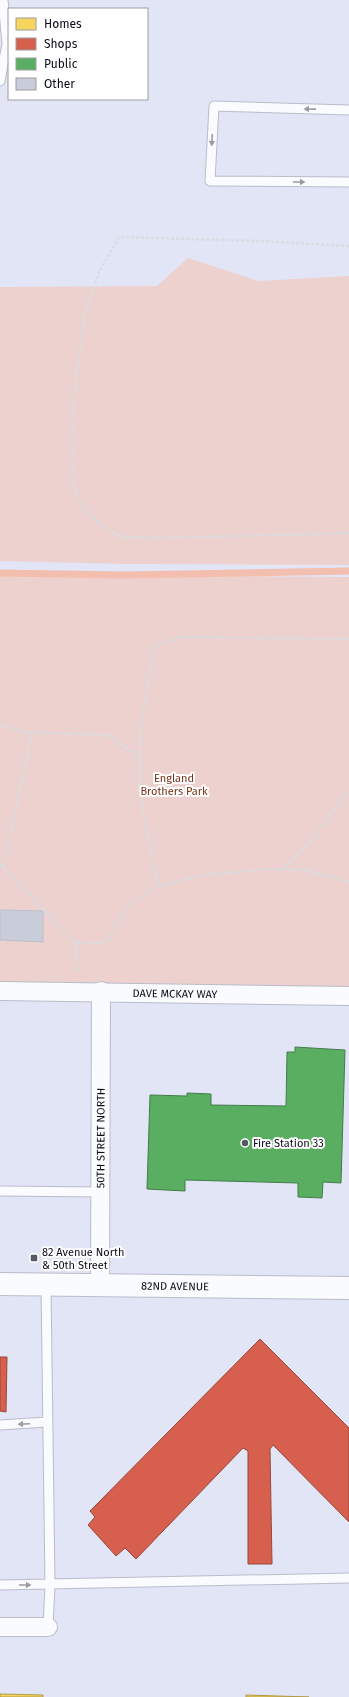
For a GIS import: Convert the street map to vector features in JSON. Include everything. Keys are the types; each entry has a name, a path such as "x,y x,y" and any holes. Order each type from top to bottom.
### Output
{"street":[{"name":"DAVE MCKAY WAY","path":"0,990 349,996"},
{"name":"50TH STREET NORTH","path":"100,1285 101,991"},
{"name":"82ND AVENUE","path":"0,1284 349,1288"},
{"path":"0,1627 48,1627"}],"lane":[{"path":"0,81 7,44 3,0"},
{"path":"349,110 214,106 210,181 349,182"},
{"path":"0,1191 100,1192"},
{"path":"46,1284 50,1585 48,1627"},
{"path":"0,1425 47,1422"},
{"path":"0,1585 349,1578"}],"path":[{"path":"349,246 260,241 119,237 99,272 84,317 74,406 72,456 73,481 79,499 89,516 110,531 123,537 160,538 349,533"},
{"path":"158,886 139,789 141,725 153,652 157,645 180,637 349,639"},
{"path":"0,725 26,732 108,735 140,758"},
{"path":"32,732 1,866 76,943 77,974"},
{"path":"281,870 306,847 349,790"},
{"path":"76,943 99,943 107,941 131,902 158,886 204,875 304,870 349,882"}],"green space":[{"path":"188,258 258,281 349,276 349,565 124,564 0,561 0,287 157,286"},
{"name":"England Brothers Park","path":"0,573 349,577 349,997 0,992"}],"building: Homes":[{"path":"0,1694 43,1695 43,1697 0,1697"},
{"path":"246,1695 309,1697 246,1697"}],"building: Shops":[{"path":"260,1339 349,1428 349,1522 273,1445 270,1449 272,1564 248,1564 248,1451 243,1448 136,1559 125,1548 116,1556 88,1525 95,1517 90,1511"},
{"path":"0,1357 7,1357 6,1412 0,1411"}],"building: Public":[{"name":"Fire Station 33","path":"295,1047 345,1050 341,1183 323,1182 322,1198 298,1197 298,1183 185,1180 185,1191 147,1189 150,1095 187,1096 187,1093 211,1094 211,1105 286,1106 287,1052 295,1052"}],"building: Other":[{"path":"0,910 43,911 43,942 0,940"}],"waterway":[{"path":"0,573 124,575 349,571"}],"place":[{"name":"Fire Station 33","path":"245,1143"},
{"name":"82 Avenue North & 50th Street","path":"34,1258"}]}
